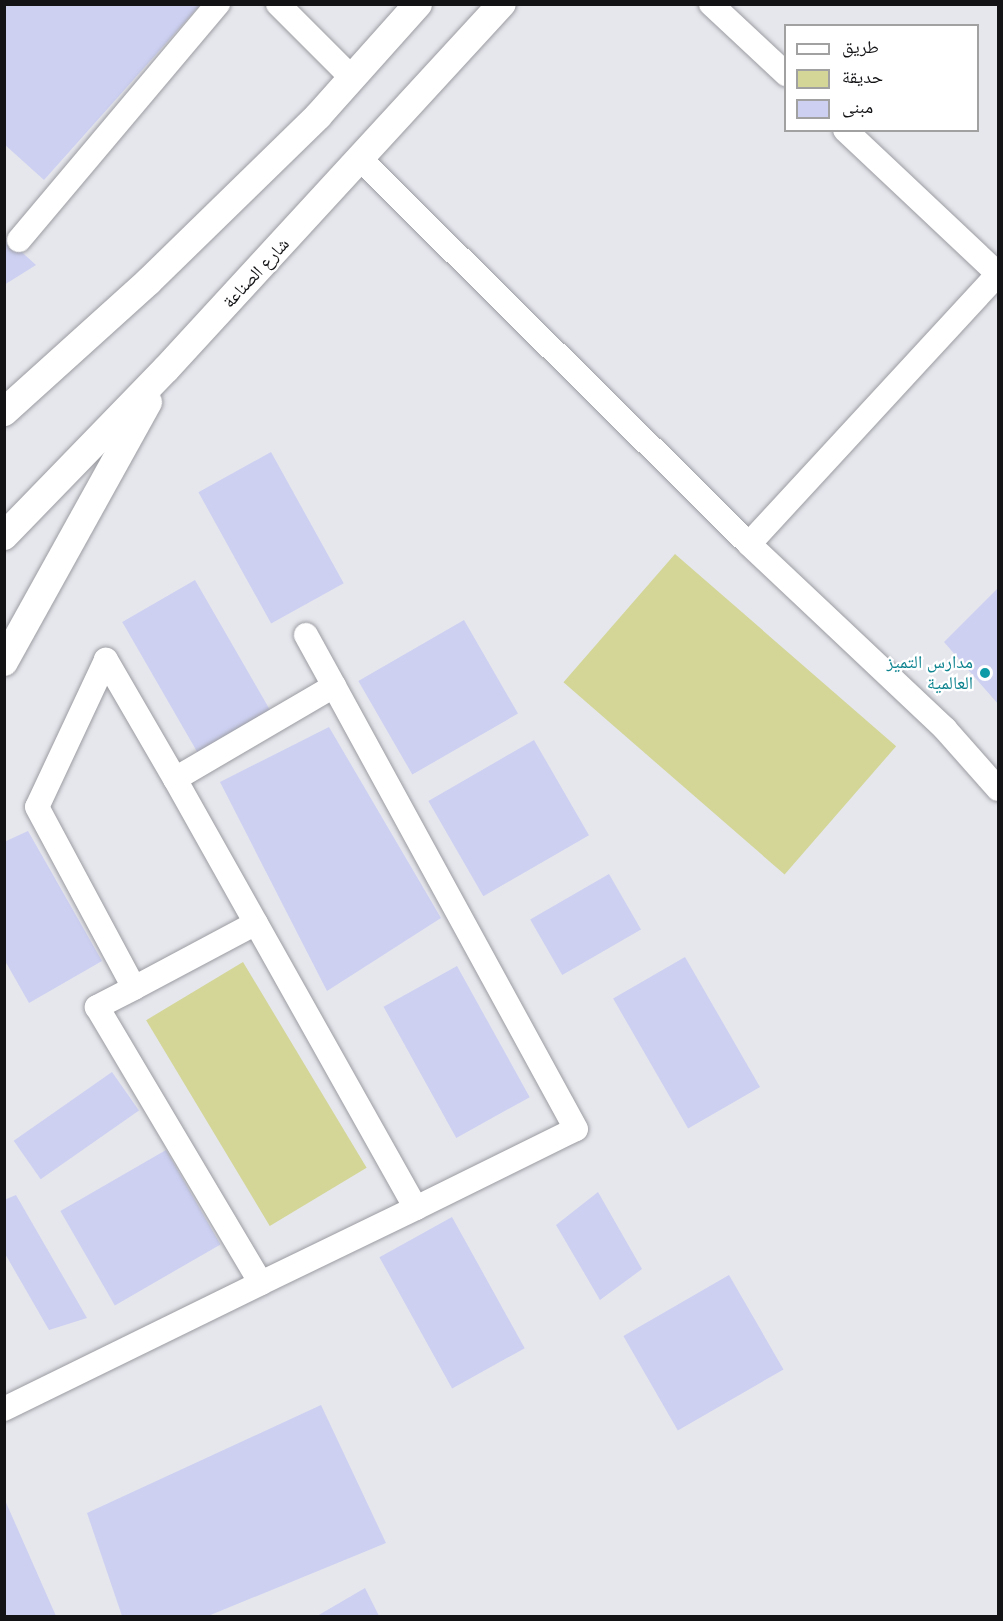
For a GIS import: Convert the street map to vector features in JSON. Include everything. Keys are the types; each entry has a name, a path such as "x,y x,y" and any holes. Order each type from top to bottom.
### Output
{"street":[{"path":"19,240 218,4"},
{"path":"278,4 352,78"},
{"path":"4,412 149,281 318,116 418,4"},
{"name":"شارع الصناعة","path":"4,536 166,369 361,160 502,4"},
{"path":"711,4 784,72"},
{"path":"749,544 998,274 847,132"},
{"path":"361,160 749,544 945,729 999,789"},
{"path":"4,662 166,369"},
{"path":"4,1409 576,1129 306,635"},
{"path":"134,988 37,807 106,660 416,1208"},
{"path":"175,779 334,686"},
{"path":"256,923 97,1007 261,1283"}],"green space":[{"path":"675,554 896,746 785,875 563,682"},
{"path":"243,962 367,1168 270,1226 146,1020"}],"building":[{"path":"4,4 201,4 44,180 4,144"},
{"path":"4,236 36,265 4,285"},
{"path":"271,452 344,583 271,623 198,492"},
{"path":"195,580 270,710 197,752 122,622"},
{"name":"مدارس التميز العالمية","path":"998,588 998,704 944,642"},
{"path":"464,620 518,714 412,775 358,681"},
{"path":"329,727 441,918 327,991 220,782"},
{"path":"534,740 589,835 483,896 428,801"},
{"path":"28,831 102,961 29,1003 4,959 4,842"},
{"path":"609,874 641,929 562,975 530,920"},
{"path":"685,957 760,1087 688,1128 613,998"},
{"path":"457,966 530,1097 456,1138 384,1007"},
{"path":"112,1072 139,1111 41,1179 14,1141"},
{"path":"166,1150 220,1244 115,1305 60,1211"},
{"path":"598,1192 642,1269 600,1300 556,1225"},
{"path":"16,1195 87,1318 49,1330 4,1252 4,1200"},
{"path":"452,1217 525,1348 452,1388 379,1257"},
{"path":"729,1275 784,1369 678,1430 623,1336"},
{"path":"321,1405 386,1543 208,1616 122,1616 87,1513"},
{"path":"4,1498 56,1616 4,1616"},
{"path":"365,1588 379,1616 317,1616"}],"place":[{"name":"مدارس التميز العالمية","path":"985,673"}]}
